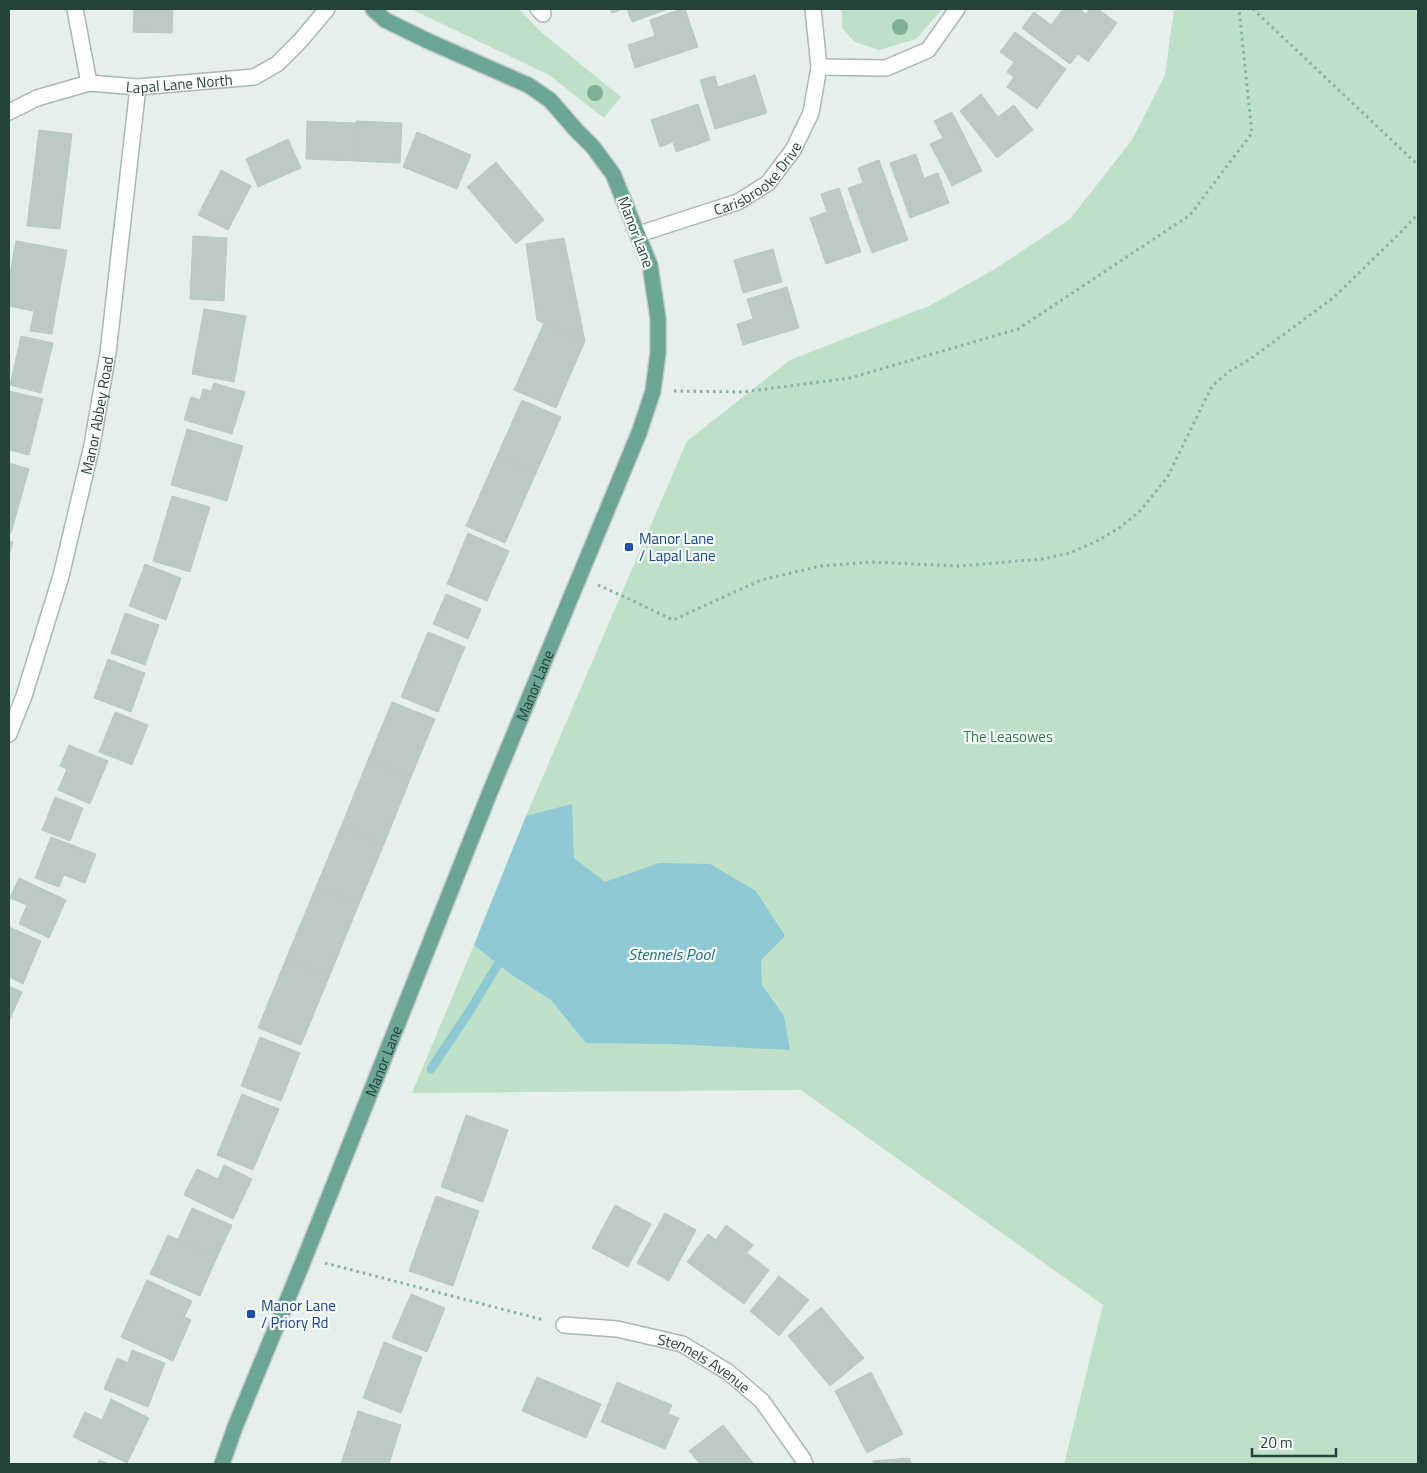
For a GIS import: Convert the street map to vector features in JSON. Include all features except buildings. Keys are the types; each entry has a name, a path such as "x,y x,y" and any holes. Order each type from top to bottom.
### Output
{"main road":[{"name":"Manor Lane","path":"222,1464 235,1427 305,1257 490,792 639,433 653,391 658,353 658,318 650,265 613,174 593,147 550,100 528,85 385,20 373,9"}],"street":[{"path":"75,9 89,83"},
{"name":"Lapal Lane North","path":"9,112 37,98 89,83 138,87 254,77 277,64 301,40 327,9"},
{"name":"Carisbrooke Drive","path":"639,234 738,202 768,183 793,150 811,113 819,67 813,9"},
{"path":"819,67 886,68 928,50 957,9"},
{"name":"Manor Abbey Road","path":"9,734 24,696 61,576 92,445 108,353 138,87"},
{"name":"Stennels Avenue","path":"564,1325 617,1330 682,1344 728,1372 762,1400 805,1464"}],"path":[{"path":"653,391 744,392 850,378 1018,329 1026,324 1190,216 1252,133 1239,9"},
{"path":"1253,9 1418,165"},
{"path":"580,577 673,620 761,580 821,566 870,562 960,566 1042,558 1070,553 1099,540 1119,528 1145,505 1167,478 1212,386 1231,370 1249,360 1333,298 1400,234 1418,214"},
{"path":"305,1257 564,1325"}],"green space":[{"path":"411,9 519,9 541,32 621,97 604,118 549,75"},
{"path":"842,9 942,9 916,39 879,50 855,42 842,28"},
{"name":"The Leasowes","path":"1174,9 1418,9 1418,1464 1064,1464 1103,1305 801,1090 412,1093 526,816 687,441 790,360 929,306 995,269 1070,219 1132,140 1165,75"}],"water":[{"name":"Stennels Pool","path":"572,804 574,858 605,882 659,863 710,864 756,891 785,936 761,960 762,985 784,1016 790,1050 671,1044 586,1043 551,1000 512,975 474,945 526,816"}],"waterway":[{"path":"431,1069 498,964"}],"place":[{"name":"Manor Lane / Lapal Lane","path":"629,547"},
{"name":"Manor Lane / Priory Rd","path":"251,1314"}]}
